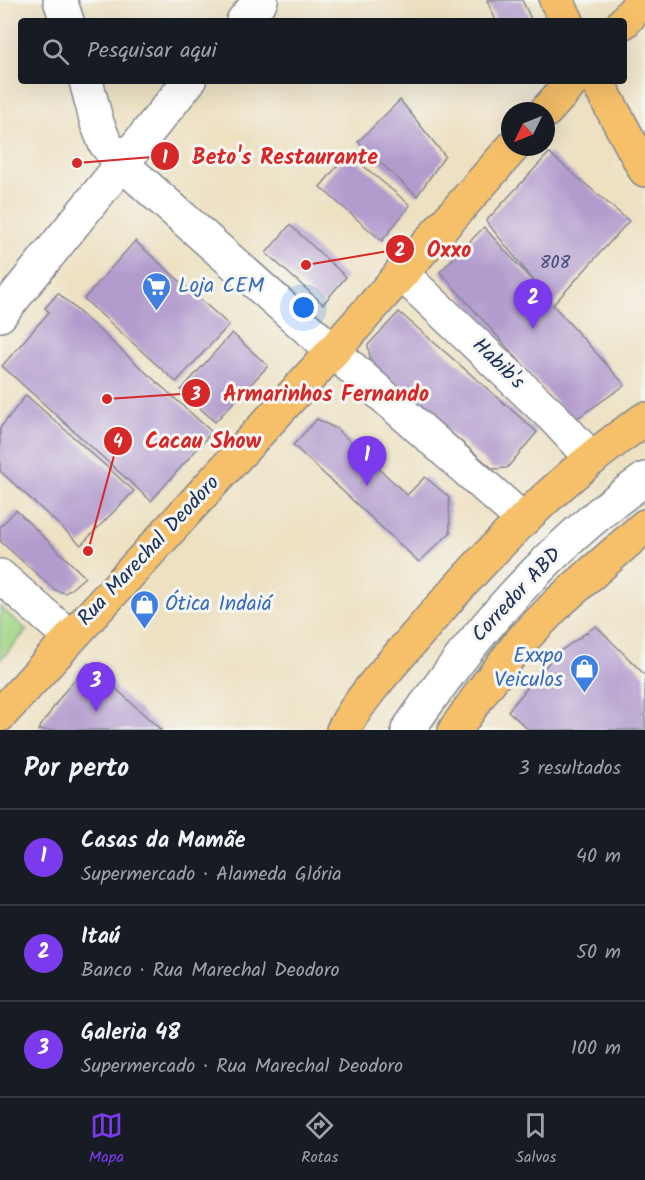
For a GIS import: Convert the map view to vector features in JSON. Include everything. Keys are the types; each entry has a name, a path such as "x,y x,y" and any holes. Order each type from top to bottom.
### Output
{"main road":[{"path":"556,0 565,18"},
{"path":"554,102 570,84"},
{"path":"599,84 645,170"},
{"name":"Rua Marechal Deodoro","path":"0,715 334,350 505,156"},
{"path":"343,730 376,682 430,619 522,519 592,459 645,419"},
{"path":"455,730 521,641 559,602 645,526"}],"street":[{"path":"60,0 66,18"},
{"path":"246,18 261,0"},
{"path":"87,84 105,143 122,164 522,519"},
{"path":"0,315 122,164 180,102"},
{"name":"Habib's","path":"400,273 554,418 592,459"},
{"name":"Corredor ABD","path":"408,730 492,618 531,576 608,504 645,478"},
{"path":"0,576 70,637"}],"green space":[{"path":"0,607 27,630 0,660"}],"building":[{"path":"487,0 522,0 531,18 495,18"},
{"path":"400,100 445,156 417,196 358,142"},
{"path":"348,153 410,205 382,241 320,187"},
{"path":"546,156 553,156 629,221 553,305 625,385 573,421 440,272 484,227 545,295 486,221"},
{"path":"290,225 346,277 323,304 266,253"},
{"name":"Loja CEM","path":"135,241 229,325 176,382 84,299"},
{"path":"58,293 212,432 151,501 2,366 49,312 45,308"},
{"path":"399,312 537,432 507,468 493,469 371,364 368,345"},
{"name":"Loja CEM","path":"232,333 268,366 215,422 181,390"},
{"path":"26,395 134,491 81,545 0,471 0,428"},
{"path":"317,419 337,429 407,495 425,477 449,497 450,533 419,562 293,445"},
{"path":"16,510 85,577 65,593 55,590 0,541 0,527"},
{"name":"Exxpo Veiculos","path":"596,626 645,675 645,730 529,730 508,711 556,654"},
{"path":"88,663 161,730 38,730"}],"place":[{"name":"Beto's Restaurante","path":"77,163"},
{"name":"Oxxo","path":"306,265"},
{"name":"Loja CEM","path":"157,312"},
{"name":"Itaú","path":"533,329"},
{"name":"Armarinhos Fernando","path":"107,399"},
{"name":"Casas da Mamãe","path":"367,486"},
{"name":"Cacau Show","path":"88,551"},
{"name":"Ótica Indaiá","path":"144,630"},
{"name":"Exxpo Veiculos","path":"584,694"},
{"name":"Galeria 48","path":"96,712"}]}
